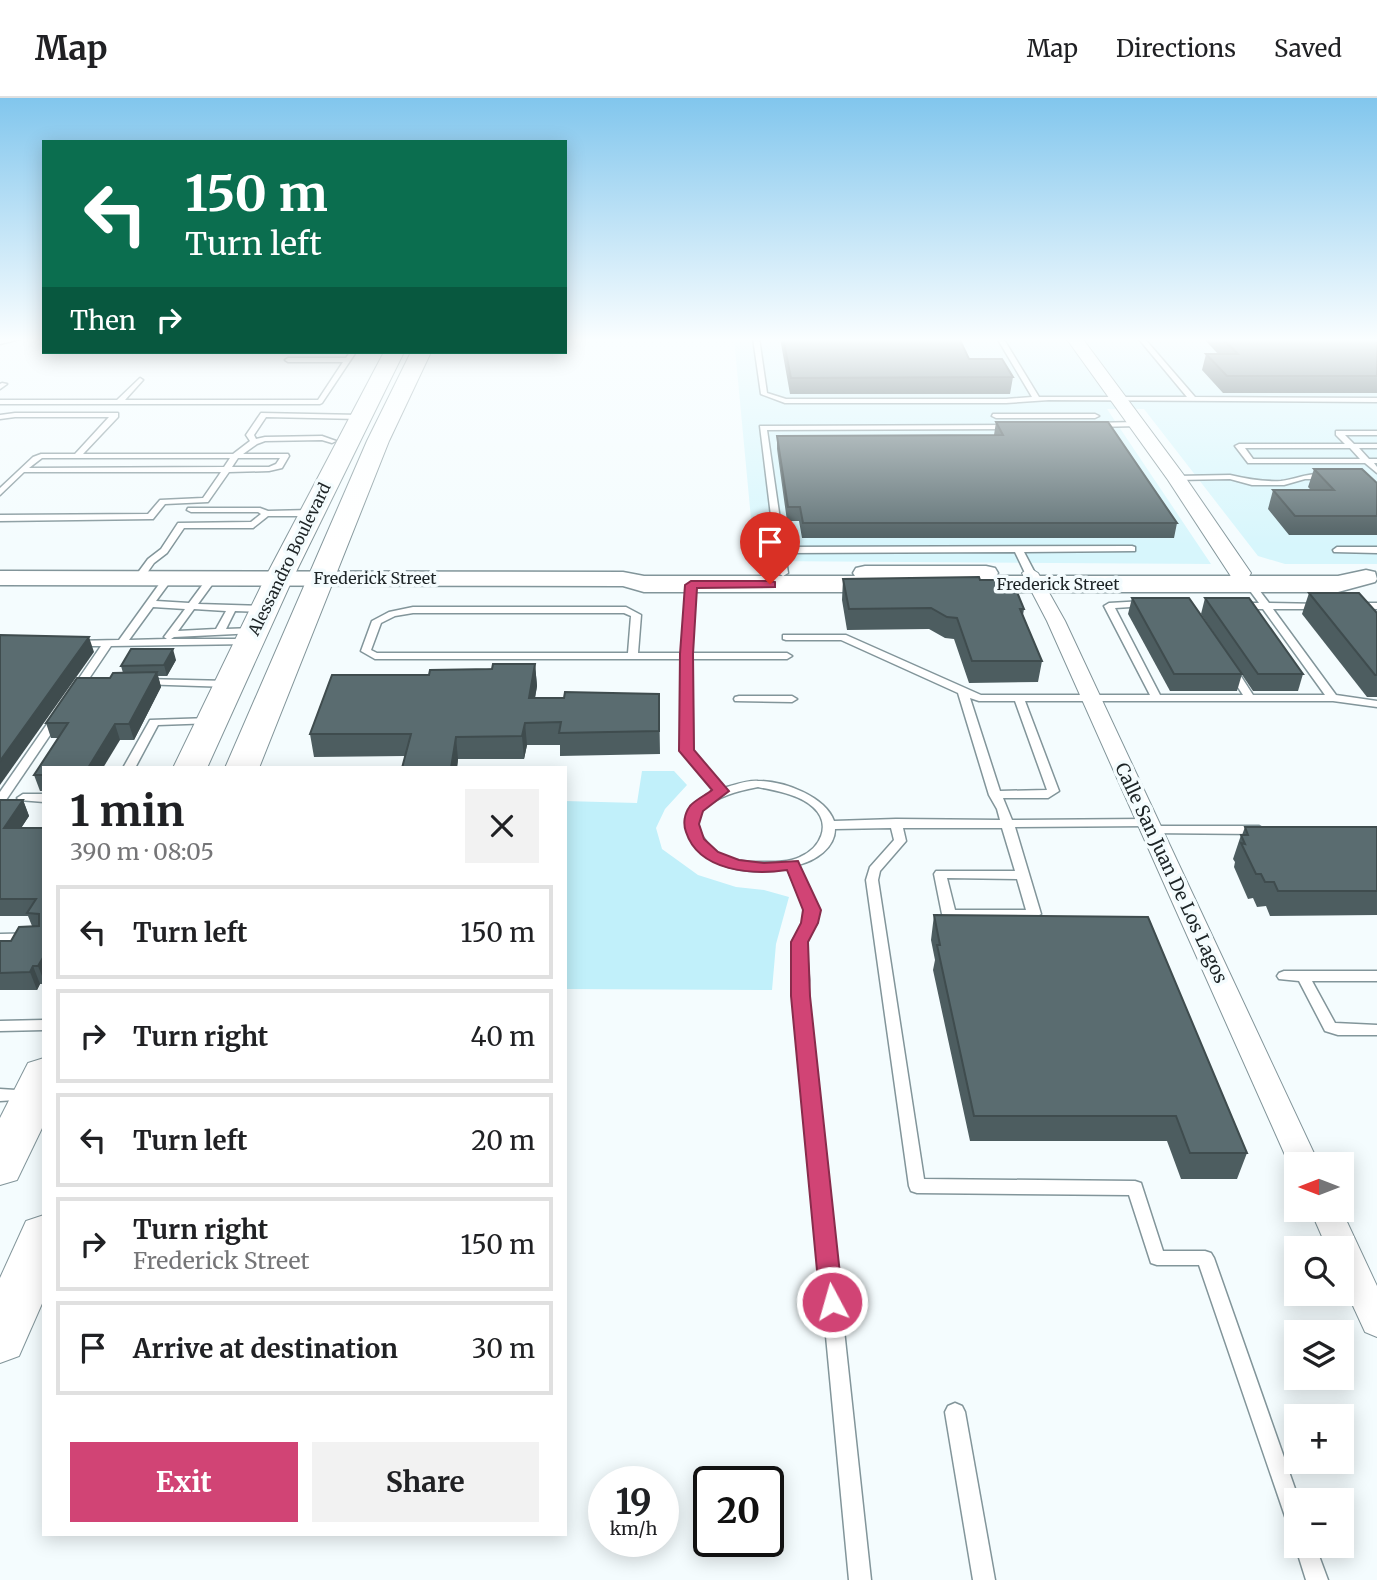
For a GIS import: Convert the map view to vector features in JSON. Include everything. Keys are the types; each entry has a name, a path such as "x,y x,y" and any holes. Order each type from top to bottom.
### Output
{"main road":[{"name":"Alessandro Boulevard","path":"243,766 320,578 360,417 365,407"},
{"name":"Alessandro Boulevard","path":"191,766 311,513 381,407"},
{"name":"Frederick Street","path":"624,579 645,573 781,561 854,573 1032,579"},
{"path":"691,585 705,579 833,578 854,573"},
{"name":"Frederick Street","path":"0,578 624,579 644,584 691,585 1032,579 1245,579 1338,584 1372,577"},
{"path":"0,1166 26,1088"},
{"path":"0,1339 42,1241"}],"street":[{"path":"1124,407 1245,579"},
{"name":"Calle San Juan De Los Lagos","path":"1032,579 1056,621 1298,1152"},
{"path":"1331,1222 1377,1322"}],"lane":[{"path":"0,417 115,415 77,456"},
{"path":"254,442 250,435 264,415 360,417"},
{"path":"996,416 1095,416"},
{"path":"1059,416 1066,427"},
{"path":"1078,426 1136,424"},
{"path":"1016,428 762,428 781,561 1018,549 1132,549"},
{"path":"1377,433 1339,433 1377,471"},
{"path":"0,518 146,518 154,515 163,502 205,500 236,455 254,442 356,441"},
{"path":"1377,446 1238,446 1251,461 1377,461"},
{"path":"0,493 23,470 38,456 285,456 279,466 269,469 23,470"},
{"path":"1176,478 1230,477 1252,483 1284,483 1305,477 1341,477"},
{"path":"1365,477 1377,477"},
{"path":"139,578 151,561 164,551 198,502"},
{"path":"191,510 260,510 266,514 311,513"},
{"path":"181,525 253,525 266,514"},
{"path":"1018,549 1032,579"},
{"path":"1337,550 1377,550"},
{"path":"122,643 168,578"},
{"path":"168,638 212,578"},
{"path":"1245,579 1333,698"},
{"path":"691,585 687,654 687,751 721,791"},
{"path":"150,604 232,608 256,628"},
{"path":"1153,604 1109,606 1157,699"},
{"path":"1226,606 1331,606"},
{"path":"1344,606 1375,609"},
{"path":"220,632 232,608"},
{"path":"633,654 636,615 625,610 413,610 392,614 377,621 366,651 375,656 787,656"},
{"path":"168,638 256,628"},
{"path":"68,643 122,643 256,628"},
{"path":"786,638 843,638 979,698 1333,698 1377,704"},
{"path":"0,800 86,684 108,643"},
{"path":"1223,657 1251,699"},
{"path":"128,682 230,684"},
{"path":"963,691 995,795 1007,823 1034,914 949,914 940,874 1022,875"},
{"path":"995,795 1048,794 1053,790 1019,698"},
{"path":"739,699 792,699"},
{"path":"130,766 154,722 212,721"},
{"path":"758,784 784,787 807,796 824,809 831,825 828,841 814,855 792,865 764,868 736,865 712,855 696,841 691,824 696,809 721,791 758,784"},
{"path":"23,798 42,798"},
{"path":"896,823 900,841 874,870 872,880 917,1186 1135,1188 1157,1258 1205,1258 1285,1488"},
{"path":"831,825 1007,823 1269,830"},
{"path":"792,865 812,910 810,923 799,942 801,996 860,1580"},
{"path":"0,938 42,937"},
{"path":"1284,976 1377,976"},
{"path":"1303,976 1330,1027 1338,1030 1377,1030"},
{"path":"0,1026 42,1025"},
{"path":"955,1412 984,1580"},
{"path":"1309,1558 1317,1580"}],"shaded area":[{"path":"741,407 1377,407 1377,564 1285,564 1258,556 1144,409 1107,409 1211,564 755,561"},
{"path":"642,771 674,771 687,785 665,809 656,828 662,849 698,875 736,887 764,890 789,897 776,944 772,990 567,989 567,801 637,803"}],"building":[{"path":"996,422 1108,422 1177,523 803,523 800,507 788,507 777,436 1003,435"},
{"path":"1314,469 1362,469 1377,483 1377,516 1295,516 1273,490 1334,490"},
{"path":"979,577 980,580 1006,580 1011,592 1017,592 1024,609 1020,609 1042,661 972,661 957,618 947,617 931,608 849,609 843,579"},
{"path":"1309,593 1359,593 1377,613 1377,675 1375,675"},
{"path":"1132,598 1189,598 1242,674 1174,674"},
{"path":"1205,598 1249,598 1303,674 1258,674"},
{"path":"0,635 89,637 0,761"},
{"path":"131,649 173,649 164,665 121,666"},
{"path":"493,664 535,664 529,698 564,698 565,692 659,694 659,731 559,733 561,722 525,723 522,736 456,737 451,766 403,766 411,734 310,734 332,675 429,675 430,670 492,669"},
{"path":"157,672 129,724 115,724 89,766 42,766 42,775 34,775 68,723 46,723 77,678 110,678 113,673"},
{"path":"0,800 23,800 4,828 42,828 42,959 30,972 0,973 0,941 11,941 19,927 39,926 39,914 27,913 36,899 0,899"},
{"path":"1245,827 1377,827 1377,891 1278,891 1274,882 1265,882 1261,874 1256,874 1241,843 1245,844 1241,835 1248,835"},
{"path":"934,915 1148,917 1247,1153 1190,1153 1176,1116 974,1116 937,945 940,945"}],"route":[{"path":"770,584 691,585 687,654 687,751 721,791 696,809 691,824 696,841 712,855 736,865 764,868 792,865 812,910 810,923 799,942 801,996 832,1302"}]}
